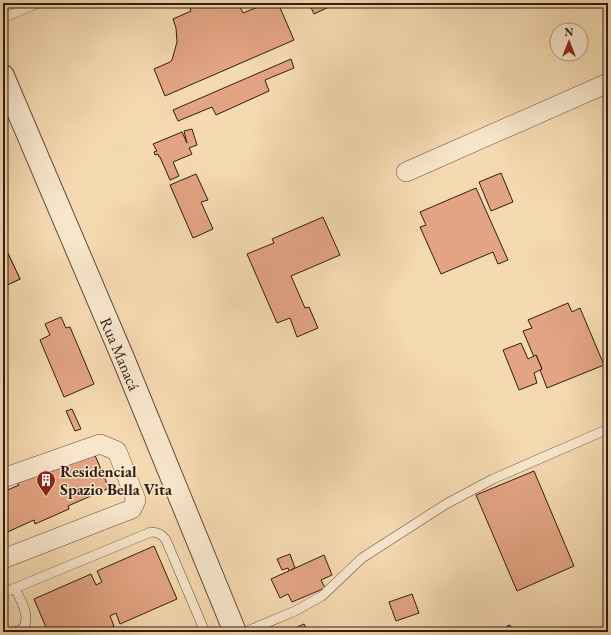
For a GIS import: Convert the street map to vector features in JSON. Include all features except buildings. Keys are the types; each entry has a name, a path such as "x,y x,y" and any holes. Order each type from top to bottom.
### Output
{"street":[{"name":"Rua Manacá","path":"3,76 120,351 235,632"},
{"path":"406,172 608,83"},
{"path":"3,478 100,444 117,451 136,500 132,509 3,559"}],"lane":[{"path":"3,18 38,3"},
{"path":"245,632 295,611 322,596 362,558 446,504 499,477 608,429"},
{"path":"3,593 151,532 155,532 164,536 206,632"},
{"path":"14,632 23,629 26,622 26,614 15,588"}],"place":[{"name":"Residencial Spazio Bella Vita","path":"46,497"}]}
